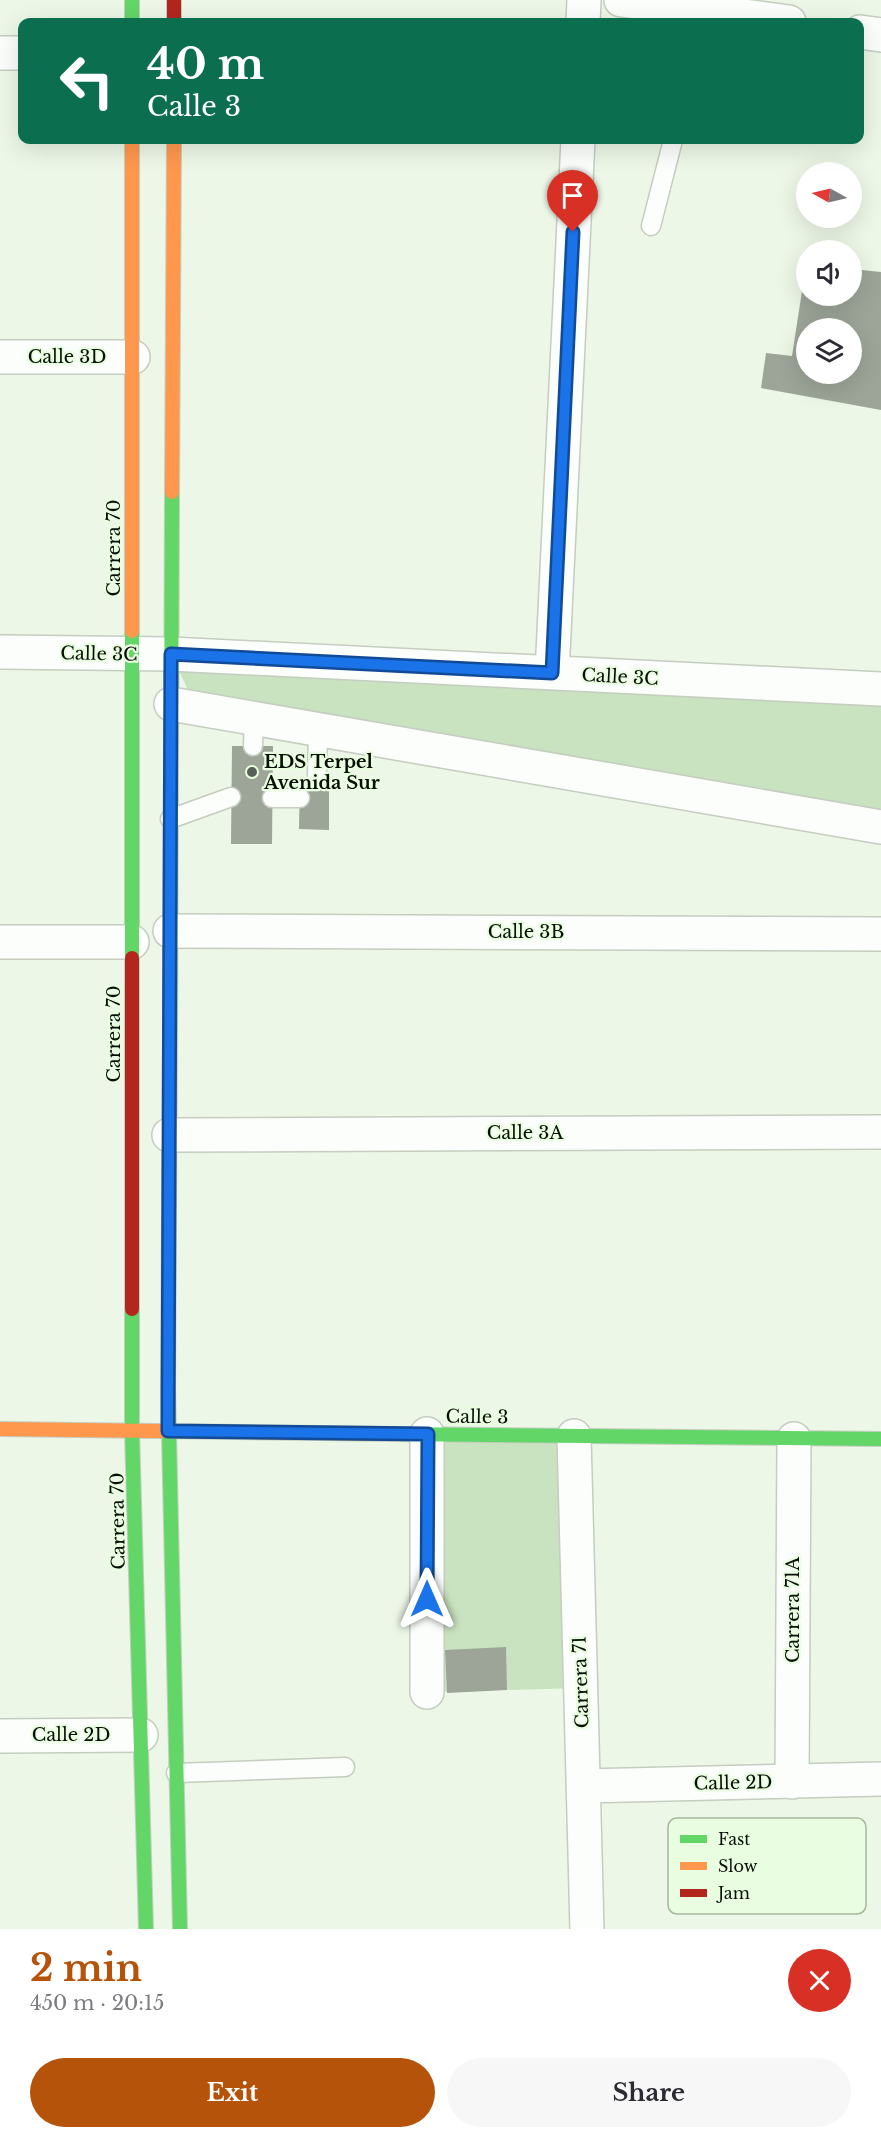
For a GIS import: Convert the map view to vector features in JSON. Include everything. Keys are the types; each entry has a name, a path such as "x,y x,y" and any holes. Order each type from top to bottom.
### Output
{"street":[{"path":"132,0 132,18"},
{"path":"174,0 174,18"},
{"path":"583,18 584,0"},
{"path":"621,0 698,16 728,18"},
{"path":"864,32 881,34"},
{"path":"0,53 18,53"},
{"name":"Carrera 70","path":"132,144 132,1431 146,1929"},
{"path":"174,144 168,1431 180,1929"},
{"path":"552,673 578,144"},
{"name":"Calle 3D","path":"0,357 133,357"},
{"name":"Calle 3C","path":"0,652 171,654 881,689"},
{"path":"171,704 253,732 318,730 881,827"},
{"name":"Calle 3B","path":"170,931 881,934"},
{"path":"0,942 132,942"},
{"name":"Calle 3A","path":"169,1135 881,1131"},
{"name":"Calle 3","path":"0,1429 881,1439"},
{"path":"427,1692 428,1434"},
{"name":"Carrera 71","path":"574,1436 587,1929"},
{"name":"Carrera 71A","path":"792,1782 794,1438"},
{"name":"Calle 2D","path":"0,1736 141,1735"},
{"name":"Calle 2D","path":"584,1786 881,1779"}],"lane":[{"path":"651,226 672,144"},
{"path":"317,777 318,730"},
{"path":"170,819 231,797"},
{"path":"272,798 300,798"},
{"path":"176,1773 345,1767"}],"green space":[{"path":"171,654 881,689 881,827 197,709"},
{"path":"427,1434 574,1436 582,1688 427,1692"}],"building":[{"path":"862,270 881,272 881,410 761,388 766,353 792,356 796,330 796,384 862,384 862,318 798,318 800,306 862,306"},
{"name":"EDS Terpel Avenida Sur","path":"232,746 273,746 272,844 231,844"},
{"path":"300,777 329,777 329,830 299,829"},
{"path":"506,1647 507,1690 447,1693 445,1650"}],"traffic: fast":[{"path":"132,0 132,18"},
{"path":"170,1041 172,492"},
{"path":"132,631 132,958"},
{"path":"132,1309 132,1431 146,1929"},
{"path":"168,1389 180,1929"},
{"path":"399,1434 881,1439"}],"traffic: slow":[{"path":"132,144 132,631"},
{"path":"172,492 174,144"},
{"path":"168,1389 170,1041"},
{"path":"0,1429 399,1434"}],"traffic: jam":[{"path":"174,0 174,18"},
{"path":"132,958 132,1309"}],"place":[{"name":"EDS Terpel Avenida Sur","path":"252,772"}],"route":[{"path":"427,1599 428,1434 168,1431 171,654 552,673 573,232"}]}
